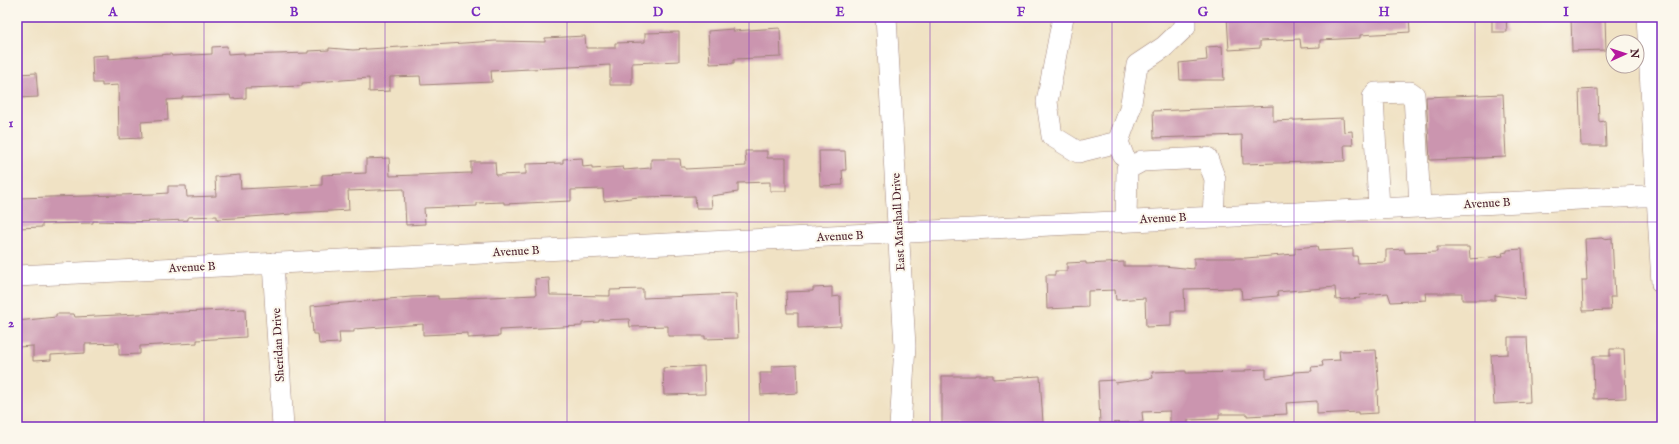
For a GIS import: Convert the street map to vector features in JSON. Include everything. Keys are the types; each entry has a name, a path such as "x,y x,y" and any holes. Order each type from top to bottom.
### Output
{"street":[{"name":"East Marshall Drive","path":"886,17 905,346 900,427"},
{"path":"1062,17 1048,102 1052,136 1078,152 1118,142"},
{"path":"1126,220 1127,169 1118,142 1130,109 1137,65 1164,47 1185,27 1185,17"},
{"path":"1647,17 1660,195 1662,284"},
{"path":"1379,208 1372,97 1376,93 1410,92 1414,95 1420,206"},
{"path":"1127,169 1142,161 1207,158 1215,179 1213,216"},
{"name":"Avenue B","path":"17,276 899,233 1126,220 1660,195"},
{"name":"Sheridan Drive","path":"273,263 283,427"}],"building":[{"path":"1227,17 1409,17 1410,32 1360,35 1360,38 1320,40 1320,47 1301,48 1300,39 1260,41 1260,48 1229,50"},
{"path":"1492,17 1506,17 1507,32 1492,32"},
{"path":"1571,17 1605,17 1605,50 1572,51"},
{"path":"780,28 781,57 734,59 734,63 710,64 708,31"},
{"path":"679,32 679,61 632,63 632,85 610,85 610,65 491,71 492,82 421,85 420,76 390,77 390,91 369,92 369,78 302,83 302,86 246,88 246,98 231,99 230,95 182,97 182,99 167,100 168,120 141,122 142,138 119,139 118,85 102,86 102,83 93,83 92,56 108,55 108,59 171,54 172,56 212,54 212,47 227,46 228,54 308,53 308,51 329,50 329,48 353,50 496,41 545,42 545,38 585,36 586,48 615,48 615,43 645,42 645,33"},
{"path":"1222,46 1224,80 1180,80 1179,63 1207,60 1206,47"},
{"path":"36,73 38,97 17,98 17,74"},
{"path":"1598,89 1599,122 1605,121 1606,146 1581,146 1579,90"},
{"path":"1503,94 1506,157 1430,160 1426,97"},
{"path":"1273,106 1273,121 1343,118 1344,132 1352,131 1353,145 1344,145 1345,161 1243,164 1242,135 1154,138 1153,111"},
{"path":"745,151 767,151 767,158 786,158 786,191 770,191 770,182 738,183 738,192 711,196 712,208 696,208 695,196 639,197 604,201 603,189 571,190 571,201 504,204 504,202 477,203 477,206 424,208 425,224 406,225 404,189 348,191 349,210 217,219 217,216 188,217 188,220 131,222 93,221 93,223 42,224 42,227 17,228 17,198 168,193 168,186 186,186 187,197 216,196 215,177 240,175 241,189 322,185 322,175 366,173 366,159 389,158 390,176 471,173 471,162 495,162 496,175 526,174 526,164 563,163 563,159 582,158 583,167 592,166 592,169 623,167 624,170 651,168 651,159 680,159 681,167 685,167 685,169 746,166"},
{"path":"819,151 845,151 846,170 842,170 843,185 820,186"},
{"path":"1612,238 1615,297 1610,297 1611,310 1583,311 1582,280 1587,280 1585,239"},
{"path":"1317,246 1318,251 1353,249 1353,256 1357,256 1358,263 1386,262 1386,250 1404,249 1405,253 1437,252 1437,247 1469,247 1470,259 1503,256 1502,253 1507,252 1507,250 1522,249 1525,299 1495,295 1495,300 1462,300 1462,293 1425,293 1426,300 1391,302 1388,293 1360,295 1361,298 1336,300 1335,287 1277,292 1278,296 1242,299 1241,288 1184,289 1185,311 1171,311 1171,326 1146,327 1145,298 1116,300 1115,290 1088,291 1088,307 1047,309 1046,275 1055,275 1055,271 1067,271 1067,263 1086,262 1086,264 1124,262 1124,266 1164,266 1194,269 1194,258 1246,258 1295,254 1295,248"},
{"path":"549,278 550,295 610,296 610,290 643,289 643,298 736,294 738,338 705,339 705,336 668,336 668,326 630,327 629,319 599,320 599,322 582,323 582,326 500,330 500,336 468,338 468,333 423,335 423,324 354,329 354,332 339,332 340,343 319,344 318,334 313,334 311,306 411,297 438,296 438,299 444,299 536,295 535,279"},
{"path":"832,287 832,297 840,296 841,326 798,328 798,313 787,313 786,292 813,291 813,288"},
{"path":"245,309 246,337 197,340 197,343 140,346 140,354 119,355 119,343 85,344 85,353 51,355 51,360 33,361 33,346 17,347 17,321 56,317 56,314 74,314 75,317"},
{"path":"1508,337 1527,337 1530,402 1494,404 1491,355 1508,354"},
{"path":"1610,349 1624,349 1626,398 1594,399 1593,356 1610,356"},
{"path":"1376,350 1379,390 1377,390 1378,413 1358,414 1358,412 1317,414 1317,401 1286,403 1287,414 1247,416 1247,414 1219,414 1219,419 1188,420 1188,426 1170,426 1170,411 1142,412 1143,422 1100,423 1098,381 1114,380 1115,383 1153,378 1152,372 1245,372 1245,370 1266,369 1266,378 1293,374 1293,372 1312,371 1311,367 1323,366 1322,361 1340,360 1339,351"},
{"path":"797,365 798,393 761,395 760,373 772,373 772,366"},
{"path":"704,366 705,394 664,395 663,368"},
{"path":"993,375 993,379 1040,376 1043,423 994,427 962,427 962,423 942,423 942,376"}]}
